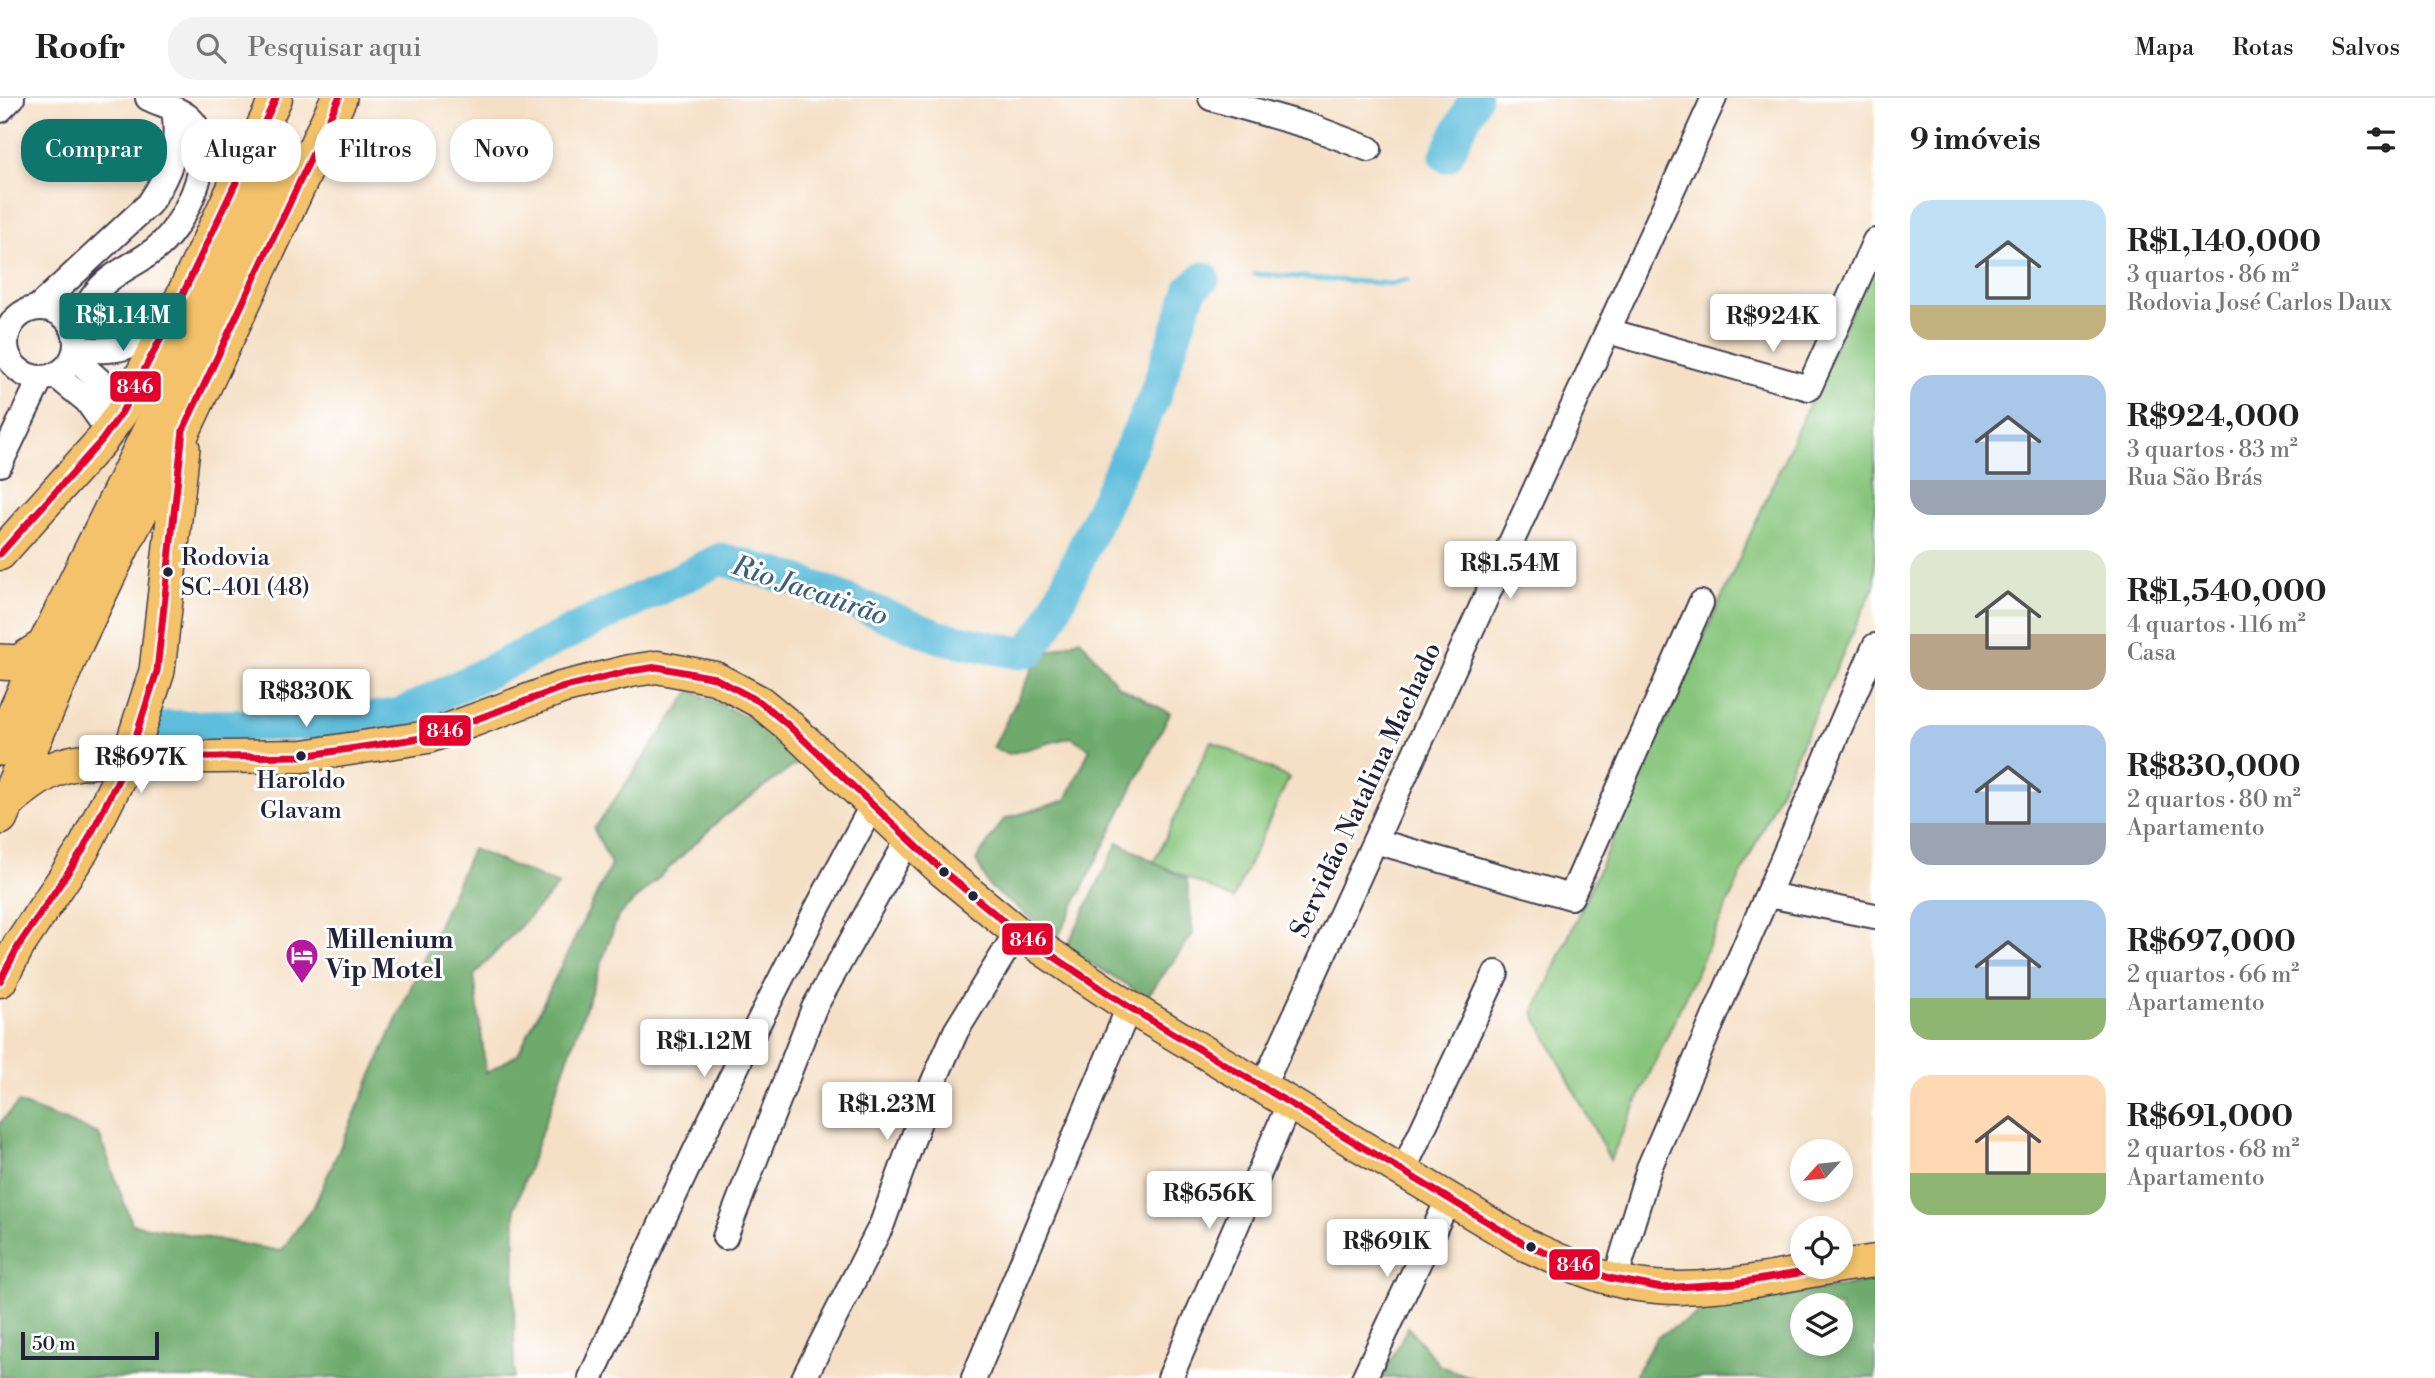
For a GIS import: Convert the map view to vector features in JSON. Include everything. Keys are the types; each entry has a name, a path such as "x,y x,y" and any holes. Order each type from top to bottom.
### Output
{"highway":[{"path":"5,737 45,646 313,98"},
{"path":"3,810 123,544 183,430 339,98"},
{"path":"3,810 38,775 60,765 129,758 157,671 183,430"},
{"path":"0,662 19,663 45,646"},
{"path":"0,689 7,704 5,737"}],"main road":[{"path":"0,554 115,422 171,319 276,98"},
{"path":"0,981 19,945 70,872 105,810 129,758 303,756 428,737 561,688 657,667 715,678 760,702 788,725 908,839 1017,932 1129,1007 1526,1245 1564,1263 1643,1286 1679,1288 1790,1273"},
{"path":"92,761 100,776 105,810"},
{"path":"1853,1265 1875,1261"}],"street":[{"path":"0,110 12,98"},
{"path":"0,464 48,377 74,346 89,299 162,244 186,212 199,172 201,142 188,117 148,98"},
{"path":"1211,98 1312,127 1368,149"},
{"name":"Servidão Natalina Machado","path":"1263,1086 1714,98"},
{"path":"115,422 48,377 18,369 8,356 6,326 19,316 37,308 149,204 172,166 176,145 174,110"},
{"path":"1608,331 1809,388 1875,241"},
{"path":"37,308 56,311 74,346 90,369 115,422"},
{"path":"74,346 115,351 139,343 171,319"},
{"path":"1375,841 1572,897 1701,603"},
{"path":"1615,1280 1649,1168 1875,646"},
{"path":"591,1378 661,1220 714,1110 806,928 872,806"},
{"path":"725,1237 814,1008 908,839"},
{"path":"1768,895 1875,916"},
{"path":"804,1378 882,1224 933,1083 956,1031 1017,932"},
{"path":"1404,1171 1496,973"},
{"path":"974,1378 1129,1007"},
{"path":"1170,1378 1290,1102"},
{"path":"1364,1378 1449,1198"}],"green space":[{"path":"1875,258 1875,584 1610,1160 1534,1013"},
{"path":"1080,639 1118,686 1170,713 1057,939 989,886 976,860 1004,819 1066,800 1090,749 1071,737 1009,754 993,748 1039,656"},
{"path":"691,690 756,722 799,762 723,817 618,916 515,1207 514,1378 0,1378 0,1123 18,1103 99,1134 132,1224 281,1251 315,1204 472,849 559,885 474,975 486,1073 518,1054 611,865 594,829"},
{"path":"1211,741 1289,778 1233,899 1154,862"},
{"path":"1118,842 1187,880 1193,934 1147,997 1066,948"},
{"path":"1875,1281 1875,1378 1633,1378 1657,1337 1707,1309 1790,1295 1790,1356 1853,1356 1853,1293 1803,1293"},
{"path":"1408,1327 1440,1366 1473,1378 1381,1378"}],"waterway":[{"name":"Rio Jacatirão","path":"1446,156 1475,98"},
{"path":"1255,274 1392,284 1407,279"},
{"name":"Rio Jacatirão","path":"167,727 334,723 401,714 721,559 797,580 939,637 1019,653 1030,650 1048,624 1154,398 1191,288 1204,278"}],"transit line":[{"name":"846","path":"0,554 102,440 122,412 171,319 276,98"},
{"name":"846","path":"0,981 19,945 83,850 129,758 157,671 183,430 339,98"},
{"name":"846","path":"129,758 303,756 428,737 561,688 630,671 657,667 715,678 760,702 788,725 944,872 1017,932 1129,1007 1526,1245 1609,1278 1662,1288 1737,1283 1790,1274"}],"place":[{"name":"Rodovia SC-401 (48)","path":"168,572"},
{"name":"Haroldo Glavam","path":"301,756"},
{"name":"Millenium Vip Motel","path":"302,985"}]}
